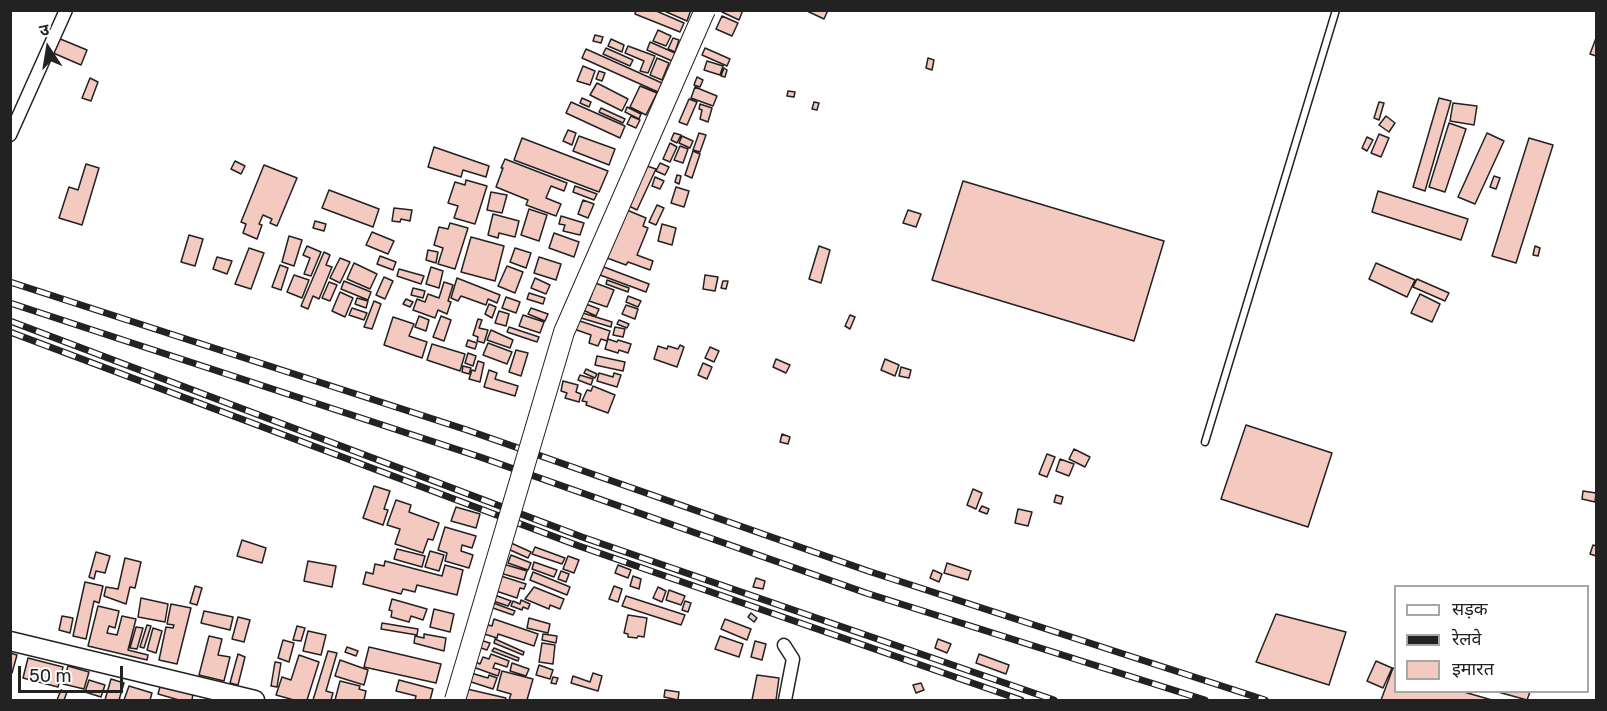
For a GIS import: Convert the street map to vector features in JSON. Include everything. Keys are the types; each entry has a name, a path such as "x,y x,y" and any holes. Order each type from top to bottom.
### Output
{"main road":[{"path":"454,700 564,332 705,10"}],"street":[{"path":"10,135 66,10"},
{"path":"10,641 255,700"},
{"path":"784,645 793,659 785,700"}],"lane":[{"path":"1205,442 1336,10"}],"building":[{"path":"636,10 654,10 684,23 680,32 635,14"},
{"path":"662,10 691,10 687,21"},
{"path":"723,10 743,10 739,20 722,12"},
{"path":"805,10 828,10 824,19"},
{"path":"722,16 738,23 732,36 716,29"},
{"path":"658,30 671,36 666,46 653,41"},
{"path":"595,35 603,37 601,43 593,41"},
{"path":"58,38 87,50 81,65 51,52"},
{"path":"673,38 679,40 675,52 668,49"},
{"path":"1596,38 1596,56 1590,54"},
{"path":"611,39 624,45 622,52 608,46"},
{"path":"650,42 675,53 672,61 647,50"},
{"path":"628,46 655,56 648,73 640,71 644,61 625,53"},
{"path":"606,48 633,60 630,66 603,54"},
{"path":"705,48 730,59 727,66 702,55"},
{"path":"586,49 662,83 658,92 582,58"},
{"path":"657,58 669,63 662,80 650,75"},
{"path":"928,58 934,60 932,70 926,68"},
{"path":"707,61 723,66 720,75 704,70"},
{"path":"583,66 595,71 590,85 577,81"},
{"path":"724,68 727,70 725,77 721,76"},
{"path":"599,71 605,73 602,81 596,79"},
{"path":"697,77 703,80 700,87 694,85"},
{"path":"90,78 98,82 91,101 82,98"},
{"path":"597,83 628,99 622,111 590,95"},
{"path":"640,86 657,93 646,115 630,107"},
{"path":"695,87 717,96 713,106 691,98"},
{"path":"788,91 795,92 794,97 787,96"},
{"path":"582,98 591,102 589,107 580,103"},
{"path":"1439,98 1451,101 1425,191 1413,187"},
{"path":"689,99 697,102 687,125 679,122"},
{"path":"571,102 625,126 620,138 566,113"},
{"path":"814,102 819,103 817,110 812,109"},
{"path":"1379,102 1384,103 1379,120 1374,118"},
{"path":"1453,103 1477,106 1474,125 1450,121"},
{"path":"700,104 712,108 708,122 700,119 702,110 699,109"},
{"path":"627,107 641,114 639,119 625,112"},
{"path":"601,108 625,119 623,123 599,112"},
{"path":"631,116 640,120 636,128 627,124"},
{"path":"1386,116 1395,123 1389,132 1379,125"},
{"path":"1449,123 1466,129 1445,192 1429,187"},
{"path":"568,130 576,133 572,145 563,141"},
{"path":"674,133 681,135 677,143 671,140"},
{"path":"699,133 706,135 700,152 693,150"},
{"path":"1487,133 1504,141 1475,204 1458,197"},
{"path":"1379,134 1389,138 1381,157 1371,153"},
{"path":"579,136 615,149 609,165 573,151"},
{"path":"682,136 693,141 690,148 679,143"},
{"path":"1367,137 1373,140 1367,151 1362,148"},
{"path":"522,138 608,171 599,192 514,160"},
{"path":"1529,138 1553,145 1516,263 1492,256"},
{"path":"670,143 677,147 670,162 663,159"},
{"path":"680,146 688,149 683,163 674,160"},
{"path":"434,147 489,166 486,177 463,170 461,177 428,167"},
{"path":"693,151 700,154 692,178 685,175"},
{"path":"505,159 567,183 564,191 551,186 546,198 561,204 556,216 526,205 528,200 496,187"},
{"path":"235,161 245,166 241,174 231,169"},
{"path":"660,163 669,167 665,175 656,171"},
{"path":"86,164 99,168 82,225 59,218 69,187 78,190"},
{"path":"264,165 297,178 277,226 270,223 272,219 263,215 257,239 243,233 246,224 241,222"},
{"path":"647,166 656,169 637,210 629,206"},
{"path":"677,175 681,176 679,184 675,182"},
{"path":"1494,176 1500,178 1496,189 1490,187"},
{"path":"655,177 664,181 660,189 652,186"},
{"path":"466,180 487,186 475,224 454,218 458,206 448,203 455,182 465,185"},
{"path":"963,181 1164,241 1134,341 932,280"},
{"path":"575,186 597,194 594,200 573,192"},
{"path":"676,187 689,191 684,207 671,203"},
{"path":"329,190 379,209 373,227 322,208"},
{"path":"1378,191 1468,219 1461,240 1372,212"},
{"path":"491,192 507,195 502,213 487,210"},
{"path":"583,200 594,204 588,218 578,214"},
{"path":"657,205 664,208 656,225 649,222"},
{"path":"394,208 412,210 410,221 401,219 400,222 392,221"},
{"path":"529,209 547,215 539,241 521,235"},
{"path":"627,210 646,218 643,226 648,228 637,255 653,261 650,270 607,258"},
{"path":"908,210 921,214 916,227 903,223"},
{"path":"493,214 519,221 515,237 499,233 498,238 488,235"},
{"path":"561,216 584,223 580,235 563,231 565,225 559,224"},
{"path":"315,221 326,224 324,231 313,228"},
{"path":"450,223 468,228 455,269 438,264 443,248 434,245 439,227 448,229"},
{"path":"662,224 676,228 672,245 658,241"},
{"path":"372,232 394,241 388,254 366,245"},
{"path":"554,233 579,242 574,257 549,248"},
{"path":"189,235 203,239 195,266 181,262"},
{"path":"289,236 302,240 294,266 282,262"},
{"path":"471,237 504,246 495,281 461,272"},
{"path":"307,246 321,252 311,276 304,274 310,258 303,255"},
{"path":"819,246 830,250 821,283 809,279"},
{"path":"1535,246 1540,248 1538,256 1533,255"},
{"path":"249,248 264,253 251,289 235,284"},
{"path":"515,248 531,253 526,268 510,262"},
{"path":"428,250 438,252 436,263 426,260"},
{"path":"324,252 330,255 326,265 332,267 319,299 313,296 308,309 301,306"},
{"path":"380,256 396,262 393,270 377,264"},
{"path":"217,257 232,261 227,274 213,269"},
{"path":"539,257 561,264 556,280 534,273"},
{"path":"340,258 350,262 340,283 330,278"},
{"path":"354,263 377,274 370,289 347,279"},
{"path":"1376,263 1415,280 1407,297 1369,279"},
{"path":"280,265 288,268 281,290 272,287"},
{"path":"507,266 523,272 515,293 498,286"},
{"path":"431,267 443,271 439,288 426,284"},
{"path":"604,267 649,284 646,292 600,275"},
{"path":"399,269 424,276 421,284 397,276"},
{"path":"294,275 309,280 302,298 287,292"},
{"path":"705,275 718,277 715,291 703,289"},
{"path":"384,277 393,281 385,299 376,295"},
{"path":"457,278 500,295 497,303 488,299 486,305 461,296 458,301 451,298"},
{"path":"535,278 550,285 546,294 531,288"},
{"path":"1417,279 1449,293 1445,301 1413,287"},
{"path":"607,280 629,288 628,292 606,284"},
{"path":"344,281 371,292 368,300 341,289"},
{"path":"590,281 614,290 607,307 589,301 592,294 586,292"},
{"path":"723,281 728,281 726,289 721,288"},
{"path":"329,282 337,285 330,301 322,298"},
{"path":"444,282 453,285 447,314 438,310 435,318 413,310 417,299 425,302 428,294 439,298"},
{"path":"413,288 425,291 423,298 411,295"},
{"path":"340,292 353,298 345,317 332,311"},
{"path":"529,293 545,298 543,304 527,299"},
{"path":"1420,294 1440,304 1432,322 1411,313"},
{"path":"628,296 641,301 638,307 626,302"},
{"path":"506,297 520,302 516,313 502,308"},
{"path":"357,298 368,301 366,308 355,304"},
{"path":"406,299 413,302 410,307 403,304"},
{"path":"374,301 381,304 372,329 364,327"},
{"path":"489,304 496,307 492,318 485,314"},
{"path":"586,304 599,309 596,316 583,310"},
{"path":"626,305 638,309 635,319 622,314"},
{"path":"352,308 367,313 364,320 349,315"},
{"path":"531,308 548,314 545,321 528,314"},
{"path":"499,311 509,314 506,326 495,323"},
{"path":"583,313 612,322 611,327 581,318"},
{"path":"523,315 544,322 540,333 519,326"},
{"path":"850,315 855,317 850,329 845,326"},
{"path":"419,316 429,320 426,331 415,327"},
{"path":"441,316 451,320 444,341 433,337"},
{"path":"393,317 414,324 409,336 427,342 422,358 384,345"},
{"path":"478,319 482,320 479,328 488,330 484,343 477,341 478,337 473,335"},
{"path":"574,319 610,331 607,341 601,339 598,346 589,343 591,335 571,328"},
{"path":"619,320 629,324 627,328 617,324"},
{"path":"509,327 539,337 537,342 507,332"},
{"path":"615,327 625,329 623,337 613,335"},
{"path":"491,330 513,340 510,348 487,340"},
{"path":"608,339 631,344 628,353 605,349"},
{"path":"468,340 477,343 475,349 466,346"},
{"path":"488,343 512,352 507,364 483,355"},
{"path":"432,344 465,354 460,371 427,360"},
{"path":"680,345 684,347 677,367 654,359 658,346 678,349"},
{"path":"710,347 719,351 714,362 705,358"},
{"path":"516,350 528,353 521,376 509,372"},
{"path":"468,353 476,356 473,366 465,363"},
{"path":"597,356 625,362 623,371 595,365"},
{"path":"776,359 790,365 786,373 773,367"},
{"path":"885,359 899,365 895,376 881,370"},
{"path":"478,361 484,363 480,382 469,379"},
{"path":"703,363 712,367 707,379 698,375"},
{"path":"463,366 471,368 469,374 462,372"},
{"path":"901,367 911,370 909,378 899,376"},
{"path":"586,369 597,374 595,378 584,373"},
{"path":"489,370 497,373 495,379 518,386 515,396 484,387"},
{"path":"599,373 613,377 614,373 621,375 617,387 597,381"},
{"path":"580,375 593,379 591,385 578,380"},
{"path":"563,381 578,385 576,392 581,394 579,402 565,398 567,393 561,391"},
{"path":"593,386 615,395 608,413 586,405 587,402 582,401 587,390 591,391"},
{"path":"1246,425 1332,453 1308,527 1221,499"},
{"path":"782,434 790,437 788,444 780,442"},
{"path":"1074,449 1090,457 1085,467 1069,459"},
{"path":"1047,454 1055,457 1047,477 1039,474"},
{"path":"1060,459 1074,464 1069,476 1056,471"},
{"path":"374,486 390,491 384,509 388,510 383,525 363,518"},
{"path":"973,489 982,493 976,509 967,505"},
{"path":"1583,491 1596,493 1595,502 1582,499"},
{"path":"1056,495 1063,497 1061,504 1054,502"},
{"path":"396,500 411,505 409,512 439,523 433,540 428,539 423,553 395,544 400,529 387,525"},
{"path":"982,506 989,509 987,514 979,511"},
{"path":"456,507 480,514 476,528 451,521"},
{"path":"1018,509 1032,512 1028,526 1015,523"},
{"path":"445,527 476,536 472,548 462,545 461,551 473,555 469,568 445,561 447,553 438,550"},
{"path":"242,540 266,548 262,563 237,556"},
{"path":"511,543 531,552 528,558 508,549"},
{"path":"1593,545 1596,546 1596,556 1590,554"},
{"path":"535,547 565,558 562,564 532,554"},
{"path":"397,549 425,556 422,567 394,559"},
{"path":"430,551 444,555 439,571 425,567"},
{"path":"96,552 110,556 105,573 96,571 94,579 89,577"},
{"path":"511,555 531,563 528,570 508,563"},
{"path":"568,556 579,560 574,573 563,569"},
{"path":"125,558 141,562 135,588 130,587 126,604 104,596 106,587 118,589"},
{"path":"308,561 336,566 332,587 304,581"},
{"path":"385,561 442,576 445,565 463,570 457,595 417,585 415,592 403,589 401,594 363,584 366,572 373,574 375,564 384,566"},
{"path":"534,562 557,570 554,577 532,569"},
{"path":"947,563 971,571 968,580 944,573"},
{"path":"503,564 527,571 524,580 500,573"},
{"path":"618,565 631,570 628,578 615,573"},
{"path":"933,570 942,574 939,582 930,578"},
{"path":"561,571 569,574 566,582 558,579"},
{"path":"533,572 570,587 567,595 530,580"},
{"path":"501,576 526,584 524,589 520,588 517,598 496,591"},
{"path":"633,576 641,579 639,589 630,586"},
{"path":"756,578 765,581 763,589 753,587"},
{"path":"85,582 103,586 99,603 94,601 86,639 73,636"},
{"path":"195,586 202,588 197,605 190,603"},
{"path":"614,586 622,589 618,602 609,599"},
{"path":"534,587 564,599 560,609 550,605 549,609 525,599"},
{"path":"658,587 666,591 662,602 653,598"},
{"path":"669,590 685,596 681,605 666,600"},
{"path":"492,594 511,601 508,606 490,600"},
{"path":"626,596 685,615 681,625 622,606"},
{"path":"141,598 168,604 165,622 138,617"},
{"path":"392,599 427,609 423,620 411,616 409,622 391,617 392,611 389,610"},
{"path":"521,600 530,604 528,609 523,607 522,610 511,606 513,601 520,604"},
{"path":"488,601 515,611 513,615 487,606"},
{"path":"685,601 691,603 688,612 682,610"},
{"path":"171,604 191,608 177,664 159,660 166,627 173,628 174,625 167,624"},
{"path":"98,606 119,611 115,628 109,626 107,633 117,635 122,616 136,619 128,650 148,655 147,660 88,646"},
{"path":"434,609 454,614 450,632 430,627"},
{"path":"204,611 233,617 230,630 201,623"},
{"path":"751,613 757,618 754,622 748,617"},
{"path":"1276,614 1346,632 1329,685 1256,662"},
{"path":"628,615 647,618 644,637 628,637 628,634 624,633"},
{"path":"62,616 73,618 70,633 59,630"},
{"path":"238,617 250,620 244,642 232,639"},
{"path":"529,618 550,624 548,633 527,628"},
{"path":"494,619 538,634 534,646 498,634 497,638 478,632 481,623 492,626"},
{"path":"725,619 751,629 747,640 721,629"},
{"path":"382,623 418,629 417,635 381,629"},
{"path":"147,625 151,626 144,648 140,647"},
{"path":"297,626 305,628 301,641 293,640"},
{"path":"136,627 143,628 137,649 130,648"},
{"path":"153,628 162,631 156,653 147,650"},
{"path":"308,631 326,635 321,655 303,651"},
{"path":"424,634 446,638 444,651 414,643 415,636 424,638"},
{"path":"543,634 557,636 556,643 542,640"},
{"path":"209,636 222,639 218,655 230,657 224,681 199,675"},
{"path":"720,636 743,644 739,657 715,649"},
{"path":"495,639 524,652 523,655 494,643"},
{"path":"938,639 951,644 947,653 935,648"},
{"path":"283,640 294,643 289,662 278,658"},
{"path":"480,640 490,643 487,650 478,647"},
{"path":"755,641 766,644 762,660 751,657"},
{"path":"542,643 555,645 553,664 539,662"},
{"path":"347,647 358,651 356,656 345,652"},
{"path":"369,647 441,664 436,683 364,667"},
{"path":"494,648 519,658 518,661 492,651"},
{"path":"328,651 337,653 326,691 333,693 331,700 313,700"},
{"path":"10,653 17,655 12,673 10,672"},
{"path":"238,654 245,657 238,685 230,683"},
{"path":"491,654 509,661 507,667 495,663 493,668 500,670 498,676 473,667 476,662 480,664 483,657 489,659"},
{"path":"979,654 1009,665 1006,674 976,663"},
{"path":"299,655 319,662 307,700 294,700 276,695 282,677 291,680"},
{"path":"28,658 63,667 58,687 23,678"},
{"path":"340,660 368,670 364,685 335,676"},
{"path":"1376,661 1392,668 1383,688 1367,681"},
{"path":"275,662 281,663 277,687 271,686"},
{"path":"512,663 529,669 526,676 510,671"},
{"path":"539,665 553,670 550,679 536,675"},
{"path":"68,666 89,672 84,689 63,684"},
{"path":"1393,668 1394,693 1468,693 1492,700 1381,700"},
{"path":"502,671 533,679 527,700 509,700 511,694 497,690"},
{"path":"471,673 497,678 493,689 468,681"},
{"path":"593,673 602,676 598,691 571,683 573,676 590,682"},
{"path":"757,675 779,678 776,700 752,700"},
{"path":"553,677 558,678 556,684 551,683"},
{"path":"111,679 124,683 119,700 105,700"},
{"path":"89,680 105,685 101,697 85,692"},
{"path":"399,680 433,689 430,700 415,700 416,696 396,691"},
{"path":"340,681 360,686 359,689 366,691 364,700 335,700"},
{"path":"921,683 924,690 916,693 913,685"},
{"path":"129,686 152,693 150,700 124,700"},
{"path":"160,687 193,694 192,700 179,700 158,694"},
{"path":"467,689 506,698 505,700 464,700"},
{"path":"61,690 67,692 64,700 57,700"},
{"path":"665,690 679,692 678,700 664,697"},
{"path":"1502,693 1530,693 1527,700"}],"railway":[{"path":"10,282 467,430 868,571 1265,700"},
{"path":"10,303 480,457 866,593 1205,700"},
{"path":"10,321 582,537 1054,700"},
{"path":"10,332 579,546 1021,700"}]}
